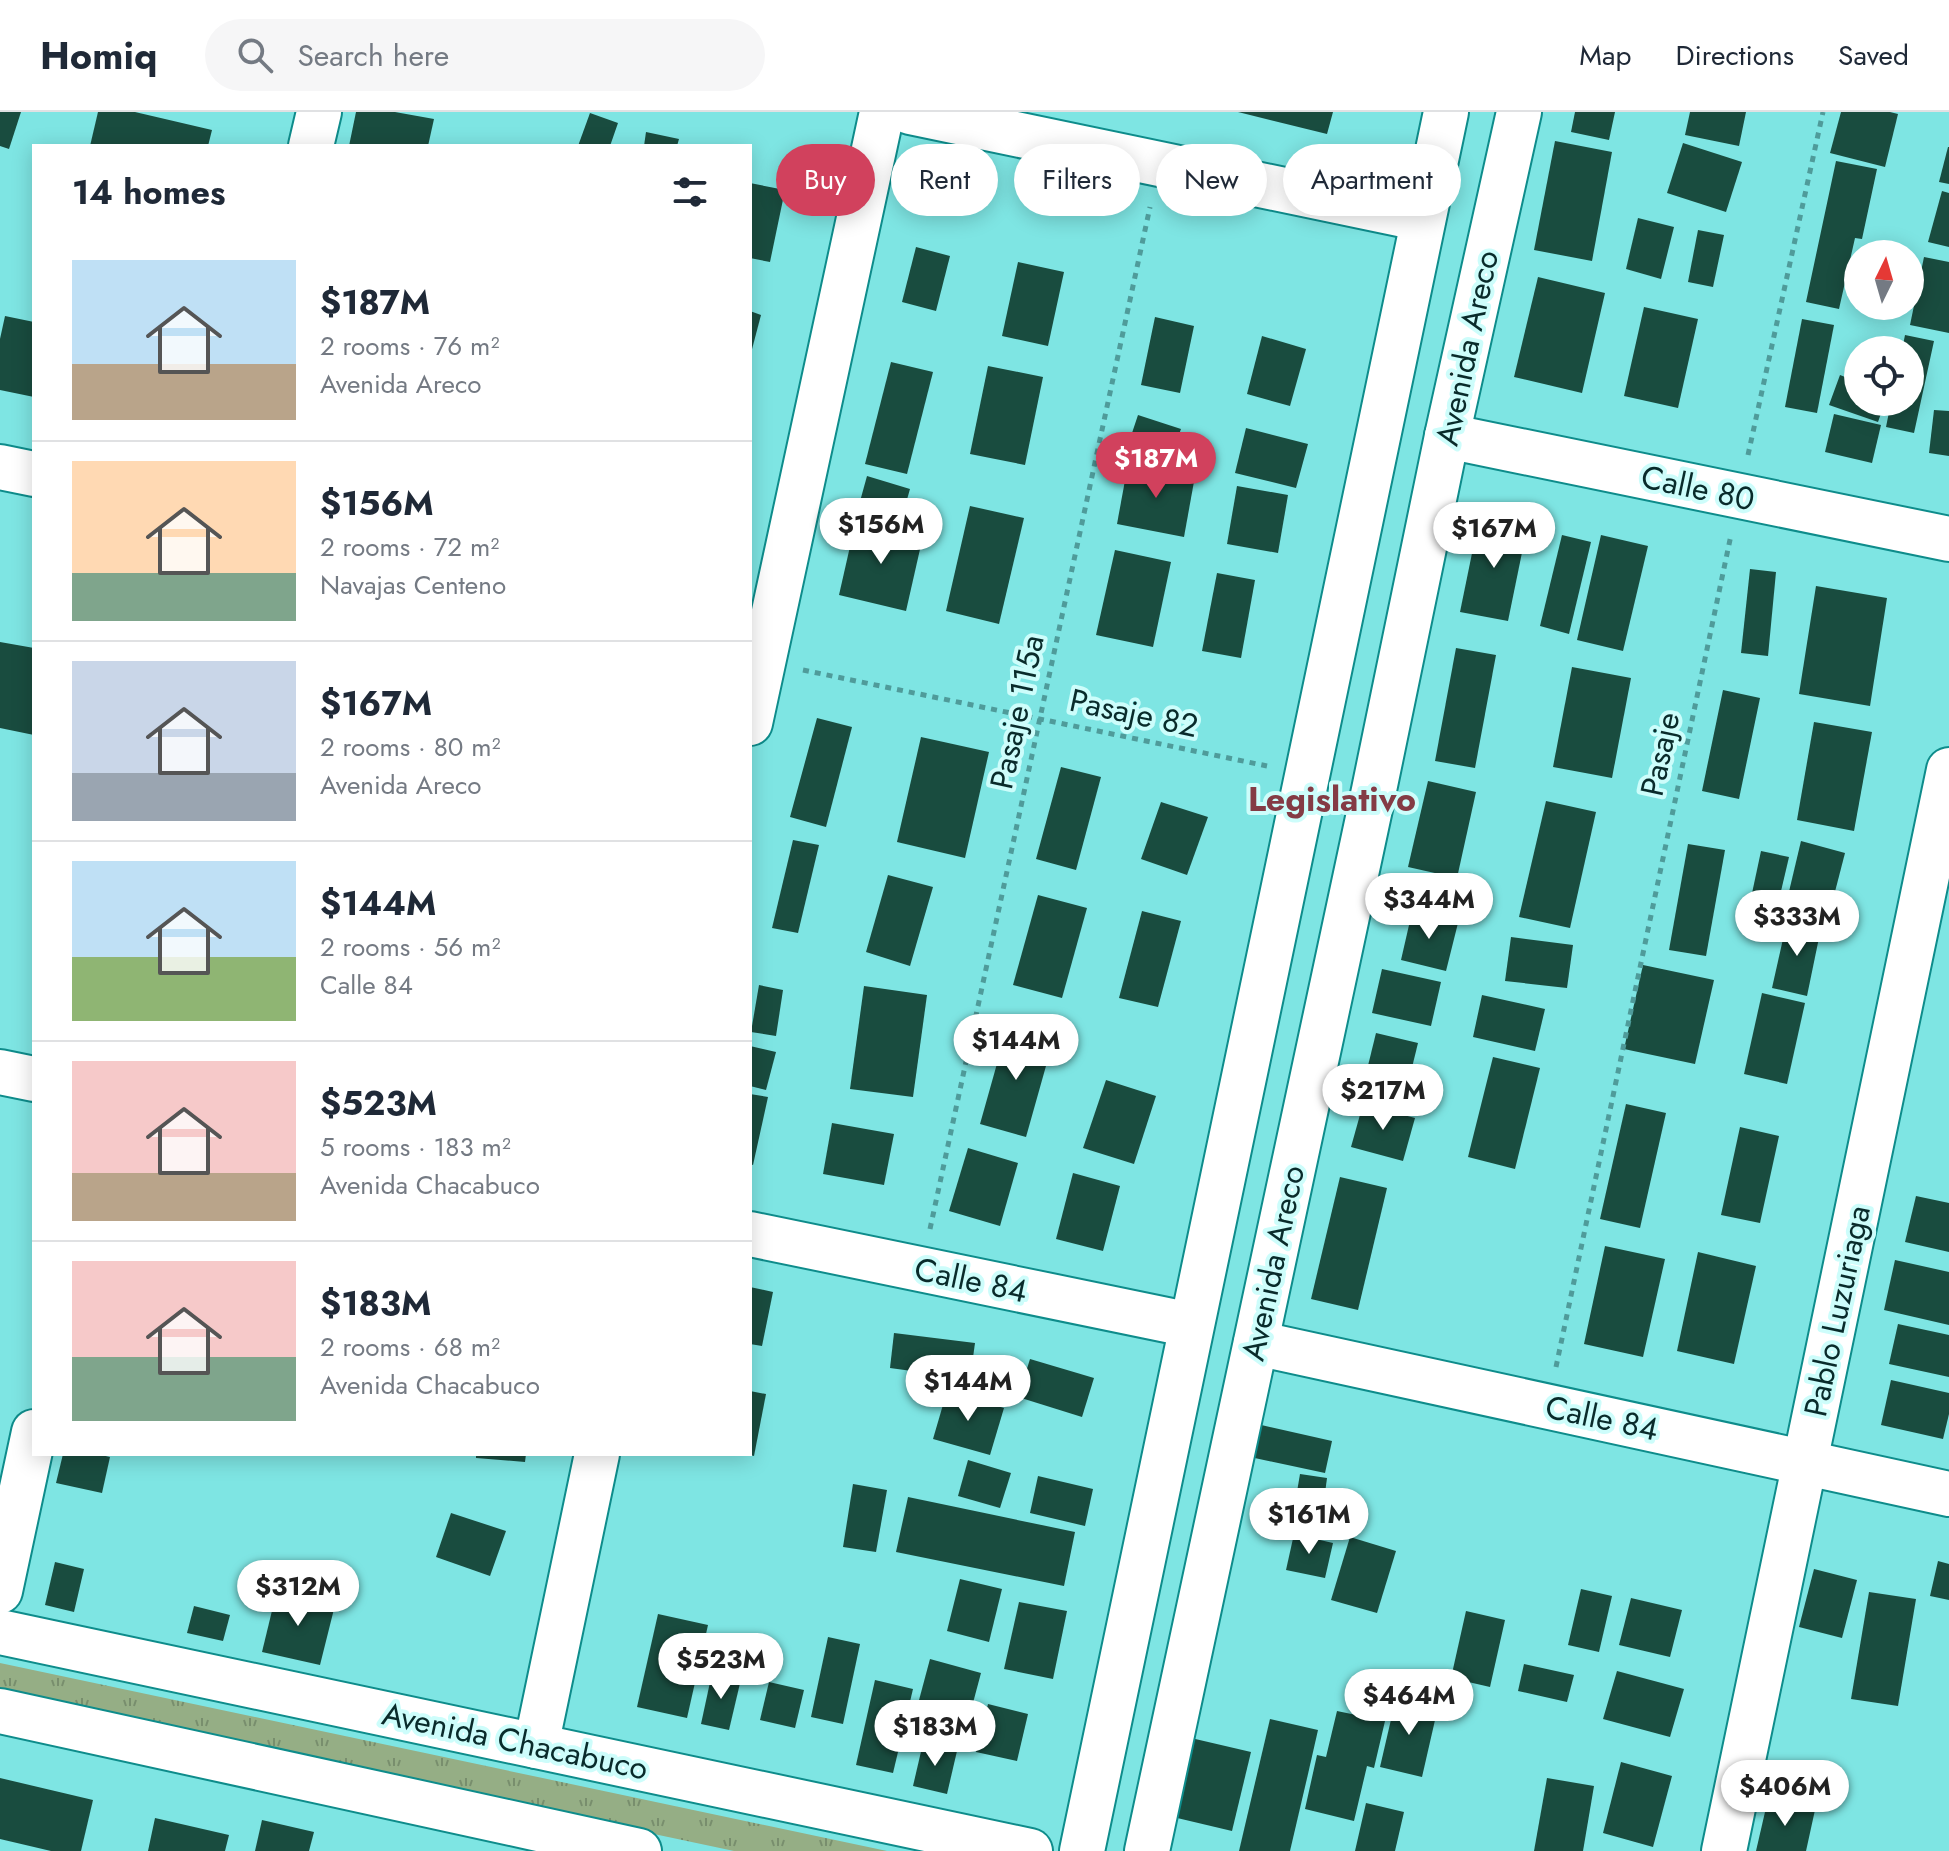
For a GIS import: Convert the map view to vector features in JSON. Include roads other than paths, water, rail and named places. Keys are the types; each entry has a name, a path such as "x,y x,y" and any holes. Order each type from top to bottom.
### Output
{"main road":[{"path":"311,144 319,112"},
{"path":"752,702 756,660 882,112"},
{"path":"910,112 1423,219"},
{"name":"Avenida Areco","path":"1082,1851 1446,112"},
{"name":"Avenida Areco","path":"1147,1851 1447,436 1519,112"},
{"name":"Calle 80","path":"1447,436 1949,539"},
{"path":"0,467 32,474"},
{"name":"Pablo Luzuriaga","path":"1724,1851 1949,770"},
{"path":"0,1072 32,1079"},
{"name":"Calle 84","path":"752,1234 1191,1325"},
{"name":"Calle 84","path":"1256,1343 1949,1494"},
{"path":"0,1591 32,1441"},
{"path":"536,1746 597,1456"},
{"name":"Avenida Chacabuco","path":"0,1632 1030,1851"},
{"path":"0,1711 639,1851"}],"district":[{"name":"Legislativo","path":"1332,799"}]}
